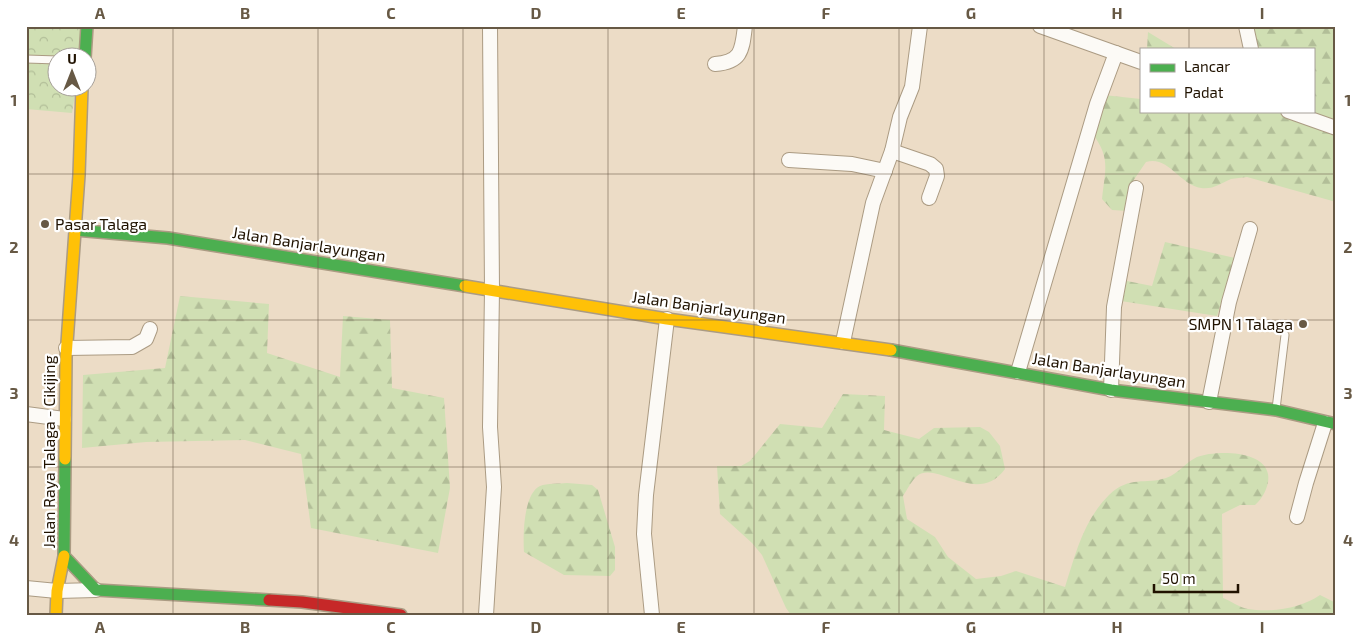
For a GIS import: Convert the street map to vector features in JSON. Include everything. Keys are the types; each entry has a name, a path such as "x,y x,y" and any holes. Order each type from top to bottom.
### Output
{"street":[{"path":"86,48 87,26"},
{"path":"486,615 494,487 490,427 492,290 490,26"},
{"path":"715,64 729,63 736,59 742,44 745,26"},
{"path":"843,342 873,202 892,150 916,69 920,26"},
{"path":"1040,26 1140,62"},
{"path":"1246,26 1251,48"},
{"path":"1018,372 1097,104 1116,53"},
{"name":"Jalan Raya Talaga - Cikijing","path":"82,98 75,230 66,348 64,556 96,590"},
{"path":"1291,112 1336,128"},
{"path":"892,150 930,164 936,169 937,176 929,198"},
{"path":"789,160 852,164 885,171"},
{"path":"1112,390 1114,307 1136,188"},
{"path":"1209,402 1229,302 1250,229"},
{"name":"Jalan Banjarlayungan","path":"75,230 168,238 667,319 843,342 1112,390 1276,410 1331,423"},
{"path":"652,615 644,534 646,494 667,319"},
{"path":"66,348 132,347 146,339 150,329"},
{"path":"26,414 64,419"},
{"path":"1297,517 1306,483 1331,423"},
{"path":"56,615 57,591 64,556"},
{"path":"26,588 57,591 96,590 302,602 401,615"}],"lane":[{"path":"26,59 48,60"},
{"path":"1276,410 1285,334"}],"green space":[{"path":"26,26 83,26 80,48 48,48 48,98 74,98 72,113 26,109"},
{"path":"1249,26 1336,26 1336,202 1247,177 1231,179 1209,188 1201,188 1187,182 1168,166 1154,161 1146,162 1133,181 1133,197 1127,211 1112,210 1102,199 1105,165 1102,150 1092,133 1094,94 1140,99 1140,112 1314,112 1314,48 1253,48"},
{"path":"1148,32 1174,48 1147,48"},
{"path":"1165,242 1235,258 1217,316 1108,299 1112,278 1152,286"},
{"path":"180,296 269,304 267,353 340,377 343,316 390,320 392,388 444,398 450,488 438,553 311,528 301,454 245,440 146,442 82,448 83,375 165,368"},
{"path":"843,394 885,396 884,430 919,439 934,428 980,427 989,432 1000,446 1005,469 994,480 982,484 970,484 925,473 915,478 903,496 907,519 935,537 948,557 976,579 1001,576 1016,571 1065,587 1081,538 1100,505 1109,495 1124,485 1166,478 1197,457 1215,453 1238,454 1258,460 1265,466 1268,482 1261,499 1255,505 1240,505 1222,514 1223,598 1245,608 1276,610 1304,603 1320,595 1336,603 1336,615 791,615 762,555 752,543 720,514 717,466 741,466 750,461 780,424 822,428"},
{"path":"567,483 592,485 598,490 615,547 615,570 610,576 564,575 524,552 525,516 527,506 534,491 543,485"}],"traffic: fast":[{"path":"86,48 87,26"},
{"path":"75,230 168,238 465,286"},
{"path":"891,350 1111,390 1276,410 1336,424"},
{"path":"65,459 64,556 96,590 269,600"}],"traffic: slow":[{"path":"65,459 66,357 79,175 82,98"},
{"path":"465,286 667,319 891,350"},
{"path":"56,615 57,591 64,556"}],"traffic: jam":[{"path":"269,600 302,602 401,615"}],"place":[{"name":"Pasar Talaga","path":"45,224"},
{"name":"SMPN 1 Talaga","path":"1303,324"}]}
